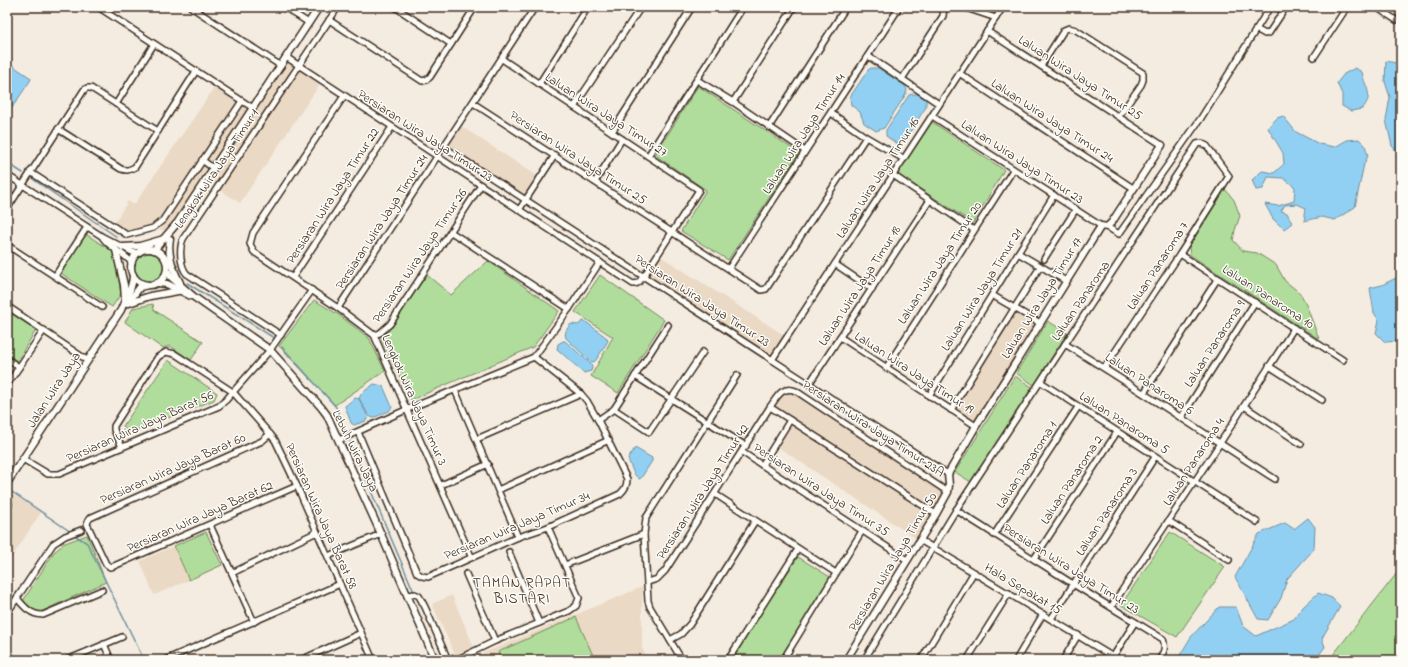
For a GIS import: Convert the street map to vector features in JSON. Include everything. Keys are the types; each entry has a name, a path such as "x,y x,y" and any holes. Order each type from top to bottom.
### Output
{"street":[{"path":"98,7 253,108"},
{"path":"191,7 280,66"},
{"path":"284,7 309,23"},
{"path":"163,256 167,239 319,7"},
{"name":"Lengkok Wira Jaya Timur 1","path":"281,335 187,274 184,271 180,247 183,239 338,7"},
{"path":"395,7 451,44"},
{"path":"329,20 422,81 430,77 474,7"},
{"name":"Persiaran Wira Jaya Timur 24","path":"338,308 535,7"},
{"path":"539,84 588,7"},
{"path":"574,107 641,7"},
{"path":"612,132 692,7"},
{"path":"648,156 743,7"},
{"path":"733,102 794,7"},
{"path":"769,127 846,7"},
{"path":"902,79 943,16 944,7"},
{"path":"958,7 966,8 996,18"},
{"name":"Laluan Wira Jaya Timur 16","path":"772,360 1003,7"},
{"path":"1100,226 1107,227 1119,234 1201,118 1270,7"},
{"path":"1256,29 1265,34 1269,33 1286,7"},
{"path":"1314,57 1347,7"},
{"path":"1376,7 1396,20"},
{"name":"Laluan Wira Jaya Timur 14","path":"728,268 831,113 897,9"},
{"path":"1041,66 1064,30 1069,28 1076,30 1143,73 1141,85 1120,116"},
{"name":"Laluan Wira Jaya Timur 25","path":"987,31 1120,116 1162,145"},
{"path":"116,104 154,44"},
{"path":"868,56 939,104"},
{"name":"Persiaran Wira Jaya Timur 23","path":"286,57 481,186 633,284 638,283 644,276"},
{"name":"Laluan Wira Jaya Timur 27","path":"502,59 699,190 672,232"},
{"path":"58,129 121,169 130,170 135,167 196,71"},
{"name":"Laluan Wira Jaya Timur 24","path":"959,73 1133,188"},
{"path":"697,80 733,102 805,151"},
{"path":"7,209 58,129 84,90 87,88 92,88 158,131"},
{"name":"Lengkok Wira Jaya Timur 3","path":"344,96 251,239 250,244 254,252 312,290 374,335 408,409 471,556"},
{"path":"30,172 126,235 154,228 163,220 242,101"},
{"name":"Persiaran Wira Jaya Timur 25","path":"473,103 761,290 766,289 866,137"},
{"path":"831,113 866,137 904,159"},
{"name":"Laluan Wira Jaya Timur 23","path":"932,116 1100,226"},
{"name":"Persiaran Wira Jaya Timur 22","path":"293,277 392,127"},
{"path":"595,182 622,139"},
{"name":"Laluan Panaroma","path":"864,660 956,510 1197,144 1201,143 1207,146 1229,176"},
{"path":"1107,227 1112,222 1162,145"},
{"name":"Persiaran Wira Jaya Timur 23","path":"444,147 948,474"},
{"path":"519,210 554,155"},
{"path":"202,160 213,168"},
{"name":"Laluan Wira Jaya Timur 20","path":"886,368 1013,170"},
{"path":"7,175 103,237 132,252 139,253"},
{"path":"893,175 974,230"},
{"name":"Laluan Panaroma 7","path":"1105,367 1180,254 1229,176"},
{"name":"Persiaran Wira Jaya Timur 26","path":"374,335 380,333 390,324 481,186"},
{"name":"Laluan Wira Jaya Timur 21","path":"929,396 1054,195"},
{"name":"Laluan Wira Jaya Timur 18","path":"809,384 930,200"},
{"path":"1044,260 1076,209"},
{"name":"Laluan Wira Jaya Timur 17","path":"948,474 976,426 1100,226"},
{"path":"55,276 87,227"},
{"path":"451,232 570,309"},
{"path":"644,276 672,232"},
{"path":"103,237 107,243 128,258 132,263 133,275 138,282 148,285 158,283 165,275 167,270 166,260 154,250 144,250 136,256 132,263"},
{"path":"123,247 140,246 167,239"},
{"path":"154,250 167,239"},
{"path":"116,250 127,301 180,288 175,274 167,239"},
{"path":"7,245 102,307"},
{"path":"1018,253 1066,281"},
{"name":"Laluan Panaroma 10","path":"1180,254 1343,360"},
{"path":"339,440 408,409 534,357 570,309 600,262"},
{"path":"835,264 872,289"},
{"path":"951,410 1040,266"},
{"name":"Lebuh Wira Jaya","path":"167,270 180,288"},
{"name":"Jalan Wira Jaya","path":"127,301 133,283 133,275"},
{"path":"1144,393 1218,278"},
{"name":"Lebuh Wira Jaya","path":"158,283 180,288 270,350 321,407 339,440 435,660"},
{"name":"Jalan Wira Jaya","path":"7,482 127,301 140,288 148,285"},
{"name":"Persiaran Wira Jaya Barat 56","path":"23,458 43,472 54,475 60,474 219,406 270,350 312,290"},
{"path":"992,295 1040,323"},
{"name":"Laluan Panaroma 9","path":"1181,418 1255,302"},
{"path":"7,306 87,360"},
{"path":"598,420 614,409 668,325"},
{"name":"Laluan Panaroma 4","path":"1111,607 1195,482 1294,328"},
{"path":"7,385 44,330"},
{"name":"Laluan Wira Jaya Timur 19","path":"840,337 976,426"},
{"name":"Laluan Panaroma 6","path":"1065,344 1105,367 1275,479"},
{"name":"Persiaran Wira Jaya Barat 58","path":"122,447 114,430 114,426 158,357 166,352 175,354 233,392 275,440 318,532 373,660"},
{"path":"614,409 649,432 703,352"},
{"path":"498,490 609,440 587,401 581,394 534,357"},
{"path":"7,359 19,367"},
{"path":"1269,366 1322,400"},
{"path":"682,660 650,607 644,534 646,518 738,375"},
{"path":"635,376 746,446"},
{"name":"Laluan Panaroma 5","path":"1041,382 1257,522"},
{"name":"Persiaran Wira Jaya Timur 23A","path":"770,407 781,391 791,389 796,391 948,492"},
{"path":"455,390 518,537"},
{"path":"477,439 581,394"},
{"path":"1244,406 1301,444"},
{"path":"770,407 936,514"},
{"name":"Persiaran Wira Jaya Timur 42","path":"648,582 662,576 770,407"},
{"name":"Laluan Panaroma 1","path":"994,535 1078,407"},
{"path":"762,465 790,420"},
{"name":"Persiaran Wira Jaya Timur 34","path":"358,432 417,573 422,576 428,576 471,556 518,537 548,527 620,494 625,489 627,479 609,440"},
{"name":"Laluan Panaroma 2","path":"1034,560 1117,432"},
{"name":"Persiaran Wira Jaya Barat 60","path":"110,567 106,564 87,524 93,516 262,442 270,434"},
{"name":"Persiaran Wira Jaya Timur 35","path":"742,452 907,560"},
{"name":"Laluan Panaroma 3","path":"1051,619 1155,457"},
{"path":"441,486 488,464"},
{"name":"Persiaran Wira Jaya Timur 50","path":"846,660 936,514 948,492 950,485 948,474"},
{"name":"Persiaran Wira Jaya Barat 62","path":"110,567 297,486"},
{"path":"715,494 754,521 836,573"},
{"path":"7,499 9,502 8,508"},
{"name":"Persiaran Wira Jaya Timur 23","path":"956,510 1163,639 1165,651 1159,660"},
{"path":"1169,520 1229,560"},
{"path":"670,640 681,634 690,624 754,521"},
{"path":"210,524 254,622"},
{"path":"456,660 496,641 569,611 576,606 579,598 548,527"},
{"path":"7,613 53,544 64,536 81,530"},
{"path":"783,660 862,531"},
{"path":"232,573 318,532"},
{"path":"328,556 381,534"},
{"path":"565,565 644,534"},
{"name":"Hala Sepakat 15","path":"920,540 1078,635 1112,658"},
{"path":"728,660 798,549"},
{"path":"509,552 539,623"},
{"path":"921,660 974,572"},
{"path":"466,574 496,641"},
{"path":"165,660 340,584"},
{"path":"17,598 31,612 37,615 43,615 102,590"},
{"path":"967,660 1009,593"},
{"path":"407,595 415,594 419,596 448,660"},
{"path":"1016,660 1043,614"},
{"path":"1112,658 1135,622"},
{"path":"301,660 361,633"},
{"path":"1063,660 1078,635"},
{"path":"67,660 122,637"},
{"path":"104,644 111,660"}],"shaded area":[{"path":"286,57 322,81 240,203 206,180 167,231 153,228 127,235 113,225 128,201 134,205 217,84 253,108"},
{"path":"459,125 539,177 525,200 444,147"},
{"path":"657,254 787,337 772,360 643,276"},
{"path":"1014,308 1041,323 975,426 950,410"},
{"path":"784,384 948,491 917,539 775,445 789,420 769,407"},
{"path":"10,493 41,512 7,565 7,497"},
{"path":"174,546 189,580 154,595 140,561"},
{"path":"642,587 642,648 648,660 467,660"},
{"path":"452,595 475,650 457,659 432,604"}],"green space":[{"path":"698,86 799,153 728,260 681,231 706,190 655,155"},
{"path":"932,122 1004,170 973,223 897,174"},
{"path":"1225,189 1234,200 1240,216 1233,240 1243,251 1257,253 1276,265 1285,281 1300,293 1319,339 1190,255 1189,247"},
{"path":"84,233 115,253 121,294 112,307 59,272"},
{"path":"149,253 160,257 164,268 160,279 149,283 138,279 134,268 138,257"},
{"path":"488,261 559,311 533,347 411,400 381,338 427,275 451,295"},
{"path":"600,275 664,320 618,393 591,376 613,337 575,312"},
{"path":"314,300 339,315 369,338 385,371 335,405 279,346"},
{"path":"153,304 154,310 203,342 191,360 170,346 162,348 125,322 133,308"},
{"path":"7,311 36,330 17,361 7,354"},
{"path":"1048,321 1067,333 1034,385 1016,373"},
{"path":"168,360 217,393 214,400 127,434 123,426"},
{"path":"1015,376 1032,387 971,482 955,472"},
{"path":"206,532 222,565 189,580 174,546"},
{"path":"1170,532 1225,567 1177,637 1121,605"},
{"path":"87,535 106,582 38,613 23,601 54,552 65,543"},
{"path":"798,557 830,577 779,660 729,660"},
{"path":"1401,568 1401,660 1329,660"},
{"path":"576,617 595,660 502,660 498,652"}],"water":[{"path":"1386,61 1401,64 1401,156 1392,146 1386,120 1390,97 1385,82"},
{"path":"7,62 31,78 7,115"},
{"path":"871,68 878,68 905,86 907,90 906,94 884,128 876,131 864,123 860,112 851,105 850,97 868,70"},
{"path":"1355,68 1362,72 1369,95 1366,104 1362,109 1351,111 1342,106 1342,94 1337,83 1344,74"},
{"path":"917,94 926,99 926,107 904,141 897,144 886,136 886,130 909,95"},
{"path":"1283,116 1296,132 1319,144 1335,147 1347,140 1359,139 1365,145 1368,156 1364,164 1355,207 1335,220 1322,217 1304,221 1306,208 1297,204 1285,205 1281,211 1287,213 1292,223 1284,229 1273,219 1265,204 1278,206 1294,201 1295,187 1283,178 1268,177 1263,189 1256,190 1252,180 1262,171 1274,173 1284,164 1283,153 1268,128 1277,118"},
{"path":"1396,278 1401,278 1401,341 1385,342 1376,333 1379,320 1374,313 1370,288 1382,285"},
{"path":"583,321 607,338 608,341 594,362 590,361 565,336 567,329 571,324 578,325"},
{"path":"565,341 591,364 591,371 584,373 557,349 558,344"},
{"path":"374,384 383,386 392,407 389,411 373,418 369,416 359,398 362,393"},
{"path":"355,398 359,399 368,417 366,421 354,425 351,423 345,406"},
{"path":"635,448 652,458 652,461 639,479 634,474 628,459"},
{"path":"1308,518 1315,527 1314,549 1287,579 1281,598 1268,620 1258,619 1235,577 1259,534 1285,523 1294,529"},
{"path":"1318,593 1332,598 1340,607 1322,638 1325,647 1315,660 1177,660 1191,637 1219,607 1236,607 1243,626 1256,636 1294,619 1303,607"}],"waterway":[{"path":"7,163 23,173"},
{"path":"34,180 117,237"},
{"path":"187,283 274,338"},
{"path":"282,347 336,407 345,430"},
{"path":"350,442 414,592"},
{"path":"12,492 68,530"},
{"path":"76,536 87,543 144,660"}],"district":[{"name":"TAMAN RAPAT BISTARI","path":"522,592"}]}
